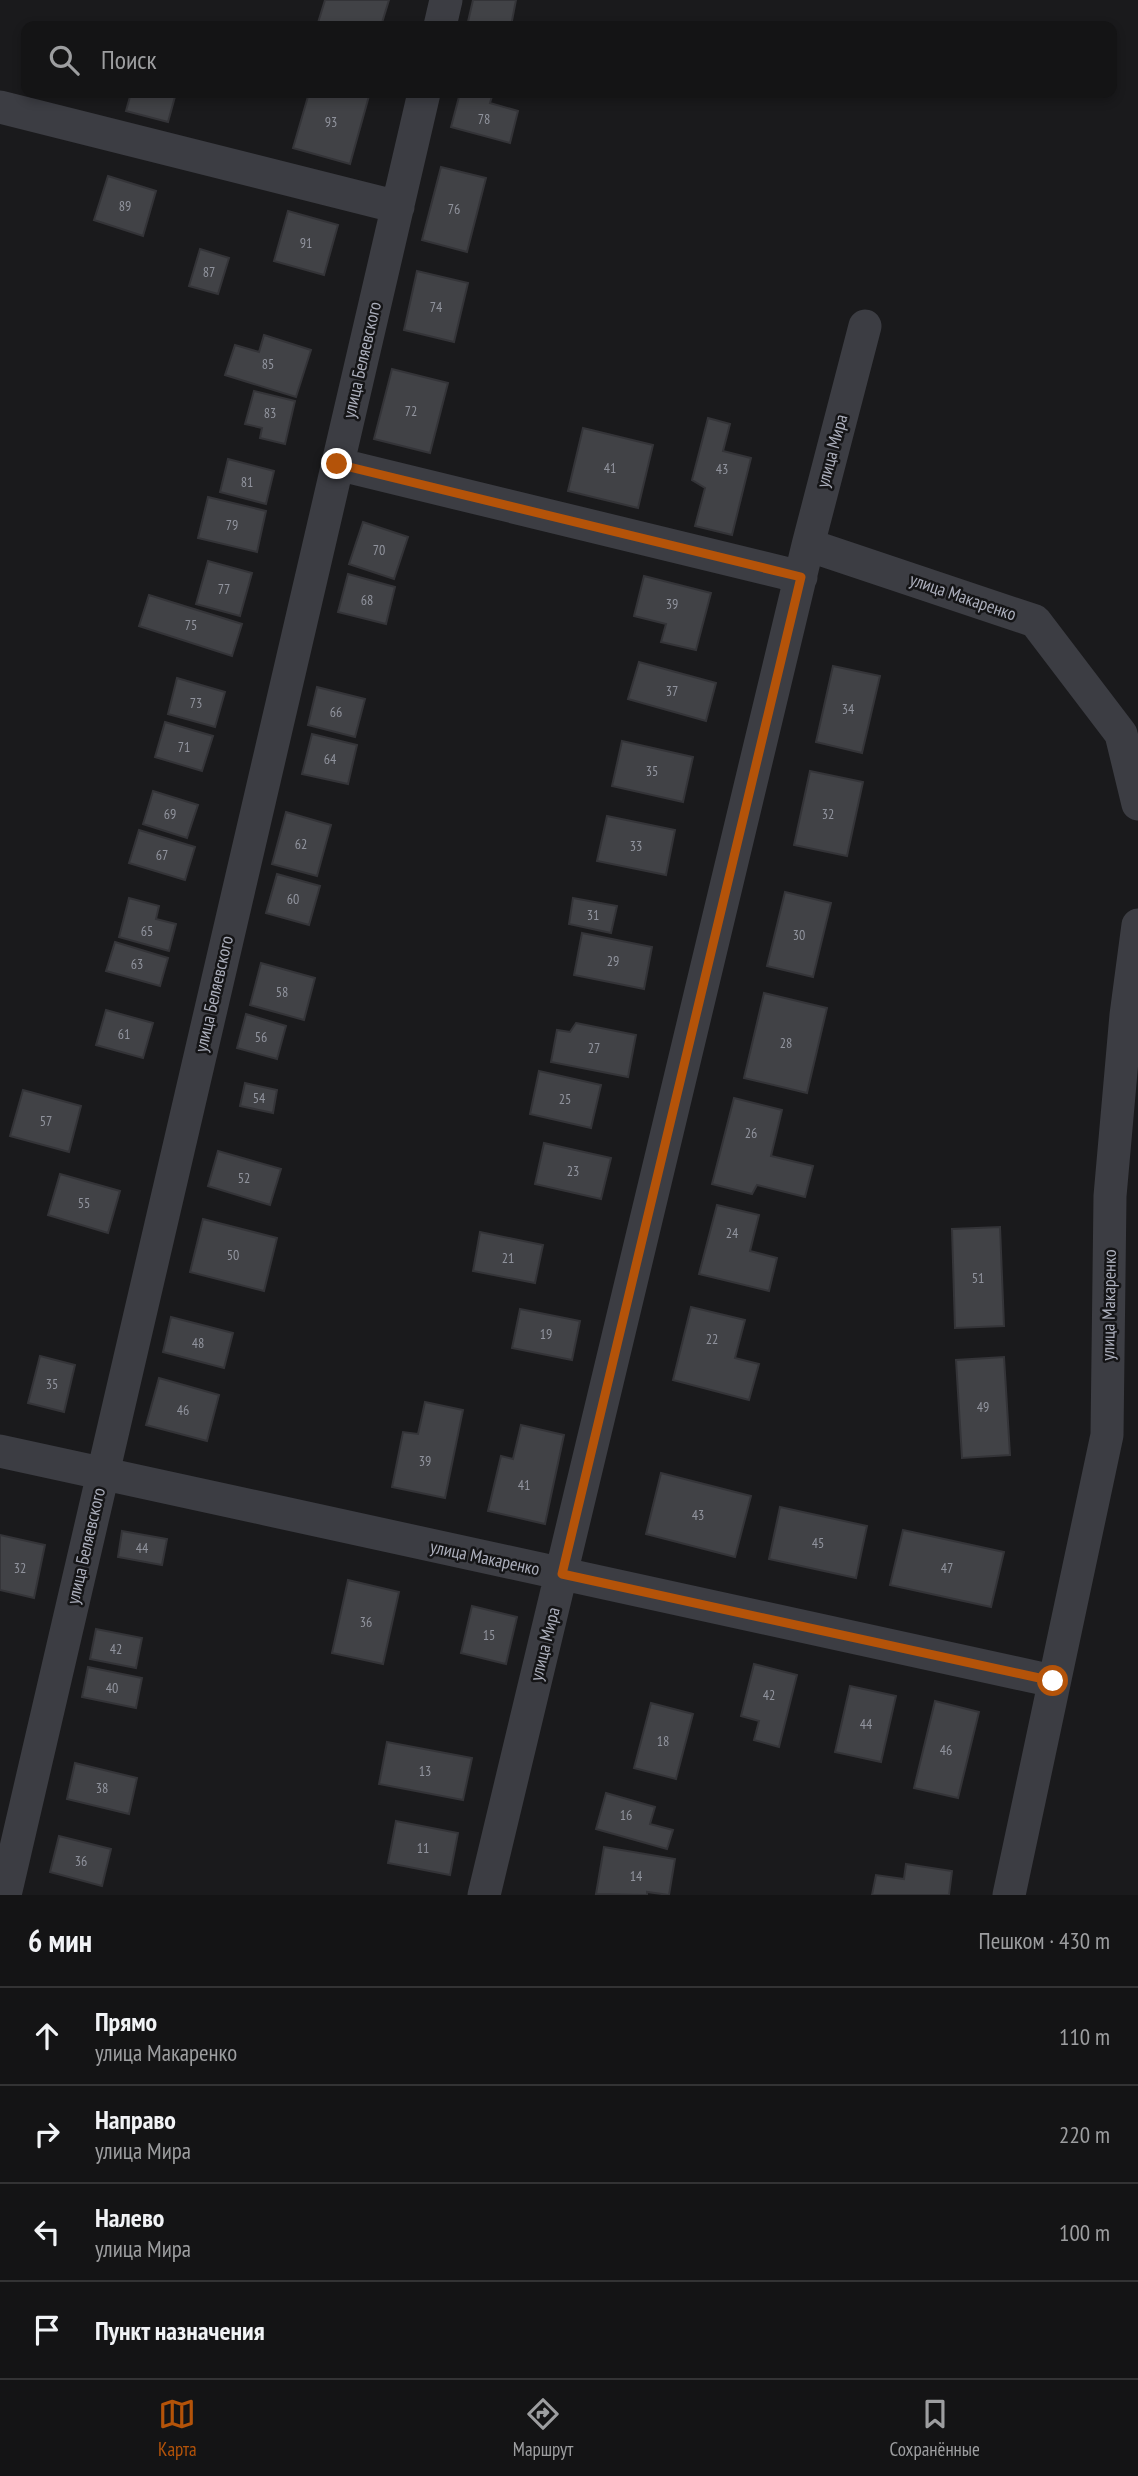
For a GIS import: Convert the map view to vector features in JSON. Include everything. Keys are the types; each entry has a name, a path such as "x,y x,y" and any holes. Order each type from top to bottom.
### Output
{"street":[{"path":"441,21 446,0"},
{"name":"улица Беляевского","path":"5,1895 423,98"},
{"path":"0,107 398,207"},
{"name":"улица Мира","path":"484,1895 804,561 865,326"},
{"path":"337,464 804,561"},
{"name":"улица Макаренко","path":"804,561 1035,621 1121,734 1138,804"},
{"name":"улица Макаренко","path":"1009,1895 1107,1435 1110,1196 1126,1015 1138,925"},
{"name":"улица Макаренко","path":"0,1451 1053,1681"}],"building":[{"path":"325,0 389,0 383,21 319,21"},
{"path":"473,0 516,0 512,21 468,21"},
{"path":"130,98 175,98 168,122 126,111"},
{"path":"308,98 368,98 350,164 293,148"},
{"path":"459,98 492,98 490,103 518,111 510,143 451,127"},
{"path":"441,167 486,178 467,252 422,240"},
{"path":"108,176 156,191 143,236 94,220"},
{"path":"288,211 338,225 324,275 274,261"},
{"path":"200,249 229,258 218,294 189,286"},
{"path":"417,271 468,283 454,342 404,330"},
{"path":"264,335 311,350 296,397 225,375 235,345 259,352"},
{"path":"392,369 448,383 430,453 374,439"},
{"path":"254,391 295,401 285,444 260,438 262,428 245,424"},
{"path":"708,418 730,424 723,451 751,458 732,535 695,526 705,488 692,480"},
{"path":"583,428 653,445 638,508 568,491"},
{"path":"228,459 274,471 266,504 220,492"},
{"path":"208,497 266,511 257,552 198,538"},
{"path":"363,522 408,537 394,579 349,564"},
{"path":"208,561 252,573 240,616 196,604"},
{"path":"348,574 395,587 386,624 338,612"},
{"path":"644,576 711,593 696,650 661,642 666,624 634,616"},
{"path":"149,595 242,624 232,656 139,626"},
{"path":"639,662 716,683 706,721 628,699"},
{"path":"833,666 880,676 862,753 816,742"},
{"path":"177,678 225,692 215,727 168,714"},
{"path":"317,687 365,699 355,737 308,725"},
{"path":"165,722 213,736 202,771 155,757"},
{"path":"312,734 357,745 348,784 302,774"},
{"path":"622,741 693,757 683,802 612,786"},
{"path":"810,771 863,782 847,856 794,845"},
{"path":"153,791 198,805 187,838 143,824"},
{"path":"286,812 331,825 317,876 272,864"},
{"path":"607,816 675,830 666,875 597,861"},
{"path":"139,830 195,847 185,880 129,863"},
{"path":"277,874 320,886 309,925 266,913"},
{"path":"785,892 831,903 813,977 767,966"},
{"path":"129,898 159,906 156,919 176,924 169,951 119,937"},
{"path":"573,898 617,906 611,933 569,924"},
{"path":"582,933 652,947 644,989 574,975"},
{"path":"115,942 168,958 160,986 106,971"},
{"path":"261,963 315,978 304,1020 250,1005"},
{"path":"764,993 827,1008 807,1093 744,1078"},
{"path":"106,1010 153,1023 143,1058 96,1045"},
{"path":"246,1014 286,1026 277,1059 237,1048"},
{"path":"576,1023 636,1035 628,1077 551,1062 557,1030 570,1032"},
{"path":"539,1071 601,1085 591,1128 530,1114"},
{"path":"245,1083 277,1090 273,1113 240,1106"},
{"path":"23,1090 81,1106 69,1152 10,1136"},
{"path":"734,1098 782,1110 771,1156 813,1166 805,1197 757,1185 752,1194 712,1184"},
{"path":"544,1143 611,1158 601,1199 535,1184"},
{"path":"218,1151 281,1169 270,1205 208,1186"},
{"path":"60,1174 120,1191 108,1233 48,1215"},
{"path":"717,1205 759,1215 750,1251 777,1258 769,1291 699,1274"},
{"path":"203,1219 277,1238 264,1291 190,1272"},
{"path":"1000,1227 1004,1326 955,1328 952,1229"},
{"path":"480,1232 543,1245 535,1283 473,1271"},
{"path":"691,1307 745,1320 735,1358 759,1364 749,1400 673,1380"},
{"path":"520,1309 580,1321 572,1360 512,1348"},
{"path":"171,1317 233,1333 224,1368 163,1352"},
{"path":"40,1356 75,1365 64,1412 28,1403"},
{"path":"1004,1357 1010,1455 962,1458 956,1360"},
{"path":"159,1378 219,1395 207,1441 146,1425"},
{"path":"425,1402 463,1410 445,1498 392,1487 403,1432 418,1434"},
{"path":"521,1425 564,1435 545,1524 488,1511 501,1456 513,1459"},
{"path":"661,1473 751,1496 735,1557 646,1534"},
{"path":"780,1507 867,1526 856,1578 769,1559"},
{"path":"903,1530 1004,1552 991,1607 890,1585"},
{"path":"122,1531 167,1539 162,1565 118,1557"},
{"path":"0,1535 45,1545 34,1598 0,1590"},
{"path":"348,1580 399,1592 383,1664 332,1653"},
{"path":"472,1606 517,1617 506,1664 461,1653"},
{"path":"96,1629 142,1638 136,1668 90,1659"},
{"path":"754,1664 797,1675 779,1747 754,1740 759,1721 741,1716"},
{"path":"88,1667 142,1678 136,1708 82,1697"},
{"path":"850,1686 896,1696 881,1762 835,1752"},
{"path":"935,1701 979,1712 958,1798 914,1788"},
{"path":"651,1703 693,1714 676,1779 634,1768"},
{"path":"387,1742 472,1758 463,1800 379,1784"},
{"path":"75,1763 137,1778 129,1814 67,1799"},
{"path":"606,1793 655,1807 650,1824 673,1830 667,1849 596,1829"},
{"path":"396,1821 458,1833 450,1875 388,1863"},
{"path":"59,1836 111,1849 102,1886 50,1872"},
{"path":"604,1847 675,1859 669,1895 647,1892 647,1895 596,1894"},
{"path":"906,1864 952,1871 949,1895 872,1895 876,1875 904,1879"}],"route":[{"path":"337,464 801,577 562,1574 1053,1681"}]}
